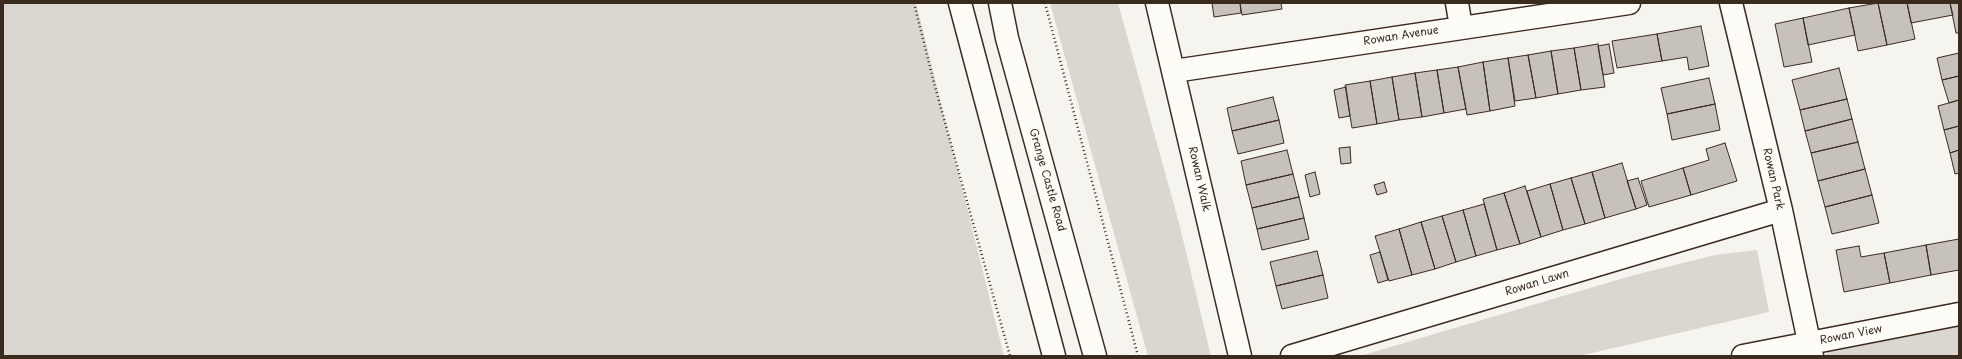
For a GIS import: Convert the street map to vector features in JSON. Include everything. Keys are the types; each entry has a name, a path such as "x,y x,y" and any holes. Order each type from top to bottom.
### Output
{"street":[{"path":"960,3 1054,356"},
{"name":"Grange Castle Road","path":"1000,3 1007,38 1095,356"},
{"name":"Rowan Walk","path":"1157,3 1240,356"},
{"path":"1457,3 1461,27"},
{"name":"Rowan Avenue","path":"1174,71 1629,3"},
{"name":"Rowan Park","path":"1731,3 1781,210 1811,350"},
{"name":"Rowan Lawn","path":"1292,356 1781,210"},
{"name":"Rowan View","path":"1743,356 1785,347 1811,350 1959,314"}],"path":[{"path":"914,3 934,83 1010,356"},
{"path":"1045,3 1138,356"}],"shaded area":[{"path":"3,3 916,3 1004,356 3,356"},
{"path":"1050,3 1118,3 1179,223 1211,356 1148,356"},
{"path":"1757,250 1769,312 1579,356 1360,356 1634,275 1715,255"},
{"path":"1959,324 1959,356 1825,356 1831,348"}],"building":[{"path":"1212,3 1240,3 1241,13 1214,17"},
{"path":"1240,3 1281,3 1282,9 1242,15"},
{"path":"1878,3 1887,45 1858,51 1849,8"},
{"path":"1878,3 1907,3 1915,39 1887,45"},
{"path":"1907,3 1950,3 1953,15 1911,23"},
{"path":"1950,3 1959,3 1959,33 1956,33"},
{"path":"1849,8 1855,35 1808,45 1803,18"},
{"path":"1803,18 1812,62 1784,67 1775,24"},
{"path":"1701,26 1709,66 1689,70 1687,57 1662,61 1657,34"},
{"path":"1657,34 1662,61 1617,68 1612,41"},
{"path":"1598,44 1605,87 1581,90 1574,48"},
{"path":"1609,44 1614,73 1603,75 1598,46"},
{"path":"1574,48 1581,90 1558,94 1551,51"},
{"path":"1551,51 1558,94 1536,98 1528,55"},
{"path":"1959,53 1959,76 1942,80 1937,58"},
{"path":"1528,55 1536,98 1515,101 1508,58"},
{"path":"1508,58 1515,106 1490,111 1483,62"},
{"path":"1483,62 1490,111 1467,115 1458,67"},
{"path":"1458,67 1466,109 1444,113 1437,70"},
{"path":"1839,68 1847,99 1800,110 1792,80"},
{"path":"1437,70 1444,113 1422,117 1415,73"},
{"path":"1415,73 1422,117 1399,120 1392,77"},
{"path":"1959,76 1959,100 1949,103 1942,80"},
{"path":"1392,77 1399,120 1377,124 1370,81"},
{"path":"1709,78 1715,104 1667,114 1661,88"},
{"path":"1370,81 1377,124 1352,128 1345,85"},
{"path":"1346,87 1350,116 1339,118 1334,90"},
{"path":"1273,97 1279,120 1232,131 1227,108"},
{"path":"1847,99 1852,119 1805,131 1800,110"},
{"path":"1959,100 1959,126 1944,130 1938,106"},
{"path":"1715,104 1720,130 1672,140 1667,114"},
{"path":"1852,119 1858,142 1811,153 1805,131"},
{"path":"1279,120 1284,143 1238,154 1232,131"},
{"path":"1959,126 1959,150 1950,153 1944,130"},
{"path":"1858,142 1865,169 1818,181 1811,153"},
{"path":"1725,143 1737,181 1691,195 1683,168 1709,160 1706,149"},
{"path":"1350,147 1351,163 1341,164 1339,148"},
{"path":"1287,150 1293,174 1246,185 1241,161"},
{"path":"1959,150 1959,173 1955,174 1950,153"},
{"path":"1622,163 1636,209 1605,218 1592,172"},
{"path":"1683,168 1691,195 1649,207 1641,181"},
{"path":"1865,169 1872,195 1825,207 1818,181"},
{"path":"1315,172 1320,194 1310,197 1305,175"},
{"path":"1592,172 1605,218 1585,224 1571,178"},
{"path":"1293,174 1299,197 1252,208 1246,185"},
{"path":"1571,178 1585,224 1563,230 1550,184"},
{"path":"1638,178 1647,205 1636,209 1627,181"},
{"path":"1384,182 1387,192 1377,195 1374,185"},
{"path":"1550,184 1563,230 1541,237 1527,191"},
{"path":"1525,186 1541,237 1520,244 1504,193"},
{"path":"1504,193 1520,244 1497,250 1483,199"},
{"path":"1872,195 1879,223 1832,234 1825,207"},
{"path":"1299,197 1304,218 1257,229 1252,208"},
{"path":"1484,204 1497,250 1476,256 1463,210"},
{"path":"1463,210 1476,256 1456,262 1442,216"},
{"path":"1442,216 1456,262 1435,269 1421,222"},
{"path":"1304,218 1309,239 1262,250 1257,229"},
{"path":"1421,222 1435,269 1412,275 1399,229"},
{"path":"1399,229 1412,275 1389,281 1375,236"},
{"path":"1959,239 1959,270 1931,275 1926,245"},
{"path":"1926,245 1931,275 1890,283 1884,253"},
{"path":"1859,246 1861,257 1884,253 1890,283 1844,292 1836,250"},
{"path":"1317,251 1323,275 1276,286 1270,262"},
{"path":"1380,252 1388,280 1378,283 1370,255"},
{"path":"1323,275 1328,298 1282,309 1276,286"}]}
